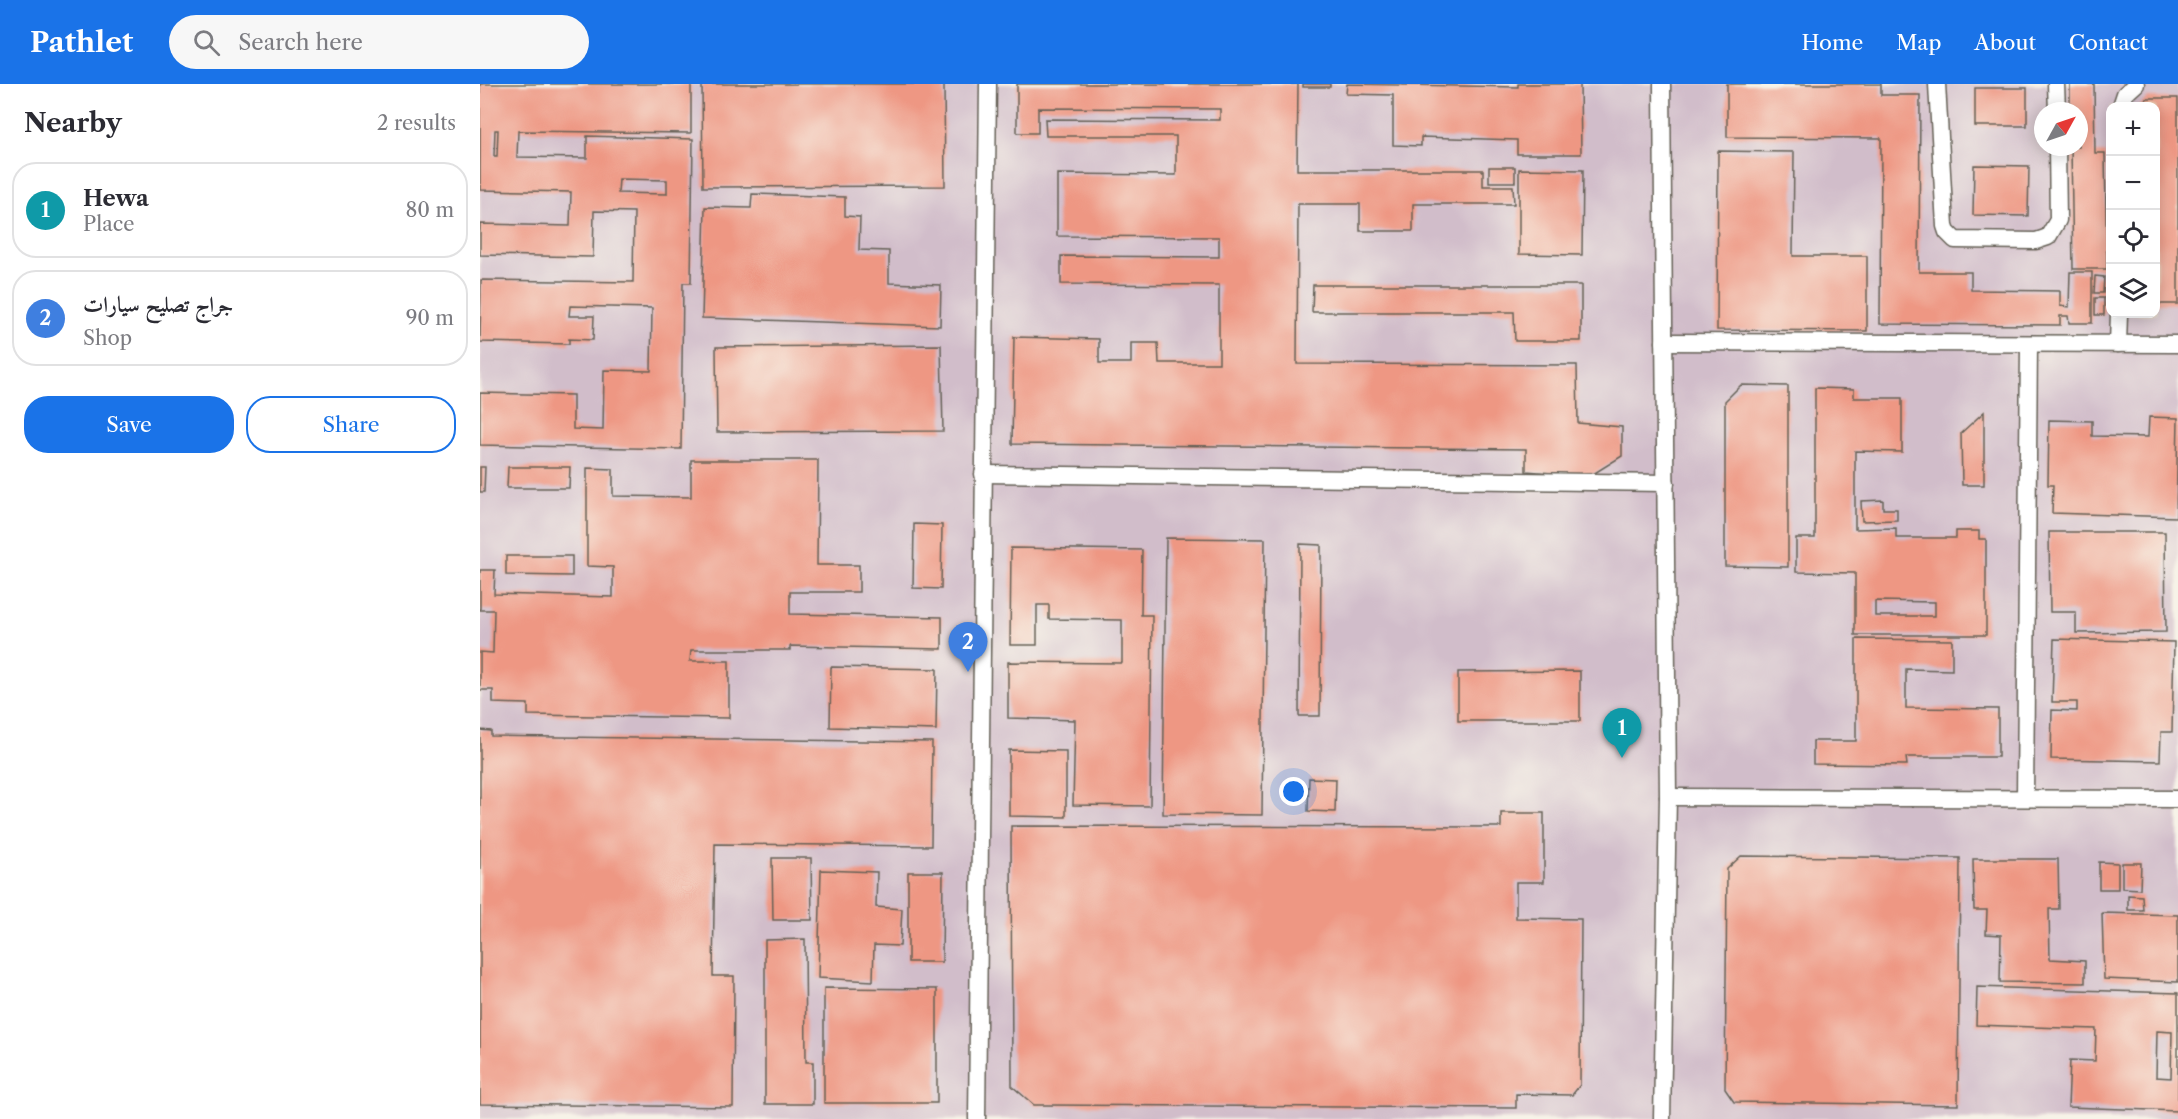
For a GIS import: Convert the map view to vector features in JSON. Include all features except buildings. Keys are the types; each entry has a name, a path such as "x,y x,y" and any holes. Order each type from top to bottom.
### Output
{"lane":[{"path":"977,1119 988,84"},
{"path":"1662,84 1668,797 1662,1119"},
{"path":"1937,84 1946,226 1955,240 2036,241 2048,237 2058,220 2057,156"},
{"path":"2056,84 2057,102"},
{"path":"2122,102 2125,94 2136,84"},
{"path":"2118,318 2118,344"},
{"path":"1664,342 2178,344"},
{"path":"2025,798 2029,344"},
{"path":"983,474 1666,483"},
{"path":"1668,797 2178,799"}],"shaded area":[{"path":"480,84 2178,84 2178,1119 480,1119"}],"place":[{"name":"جراج تصليح سيارات","path":"968,672"},
{"name":"Hewa","path":"1622,758"}]}
